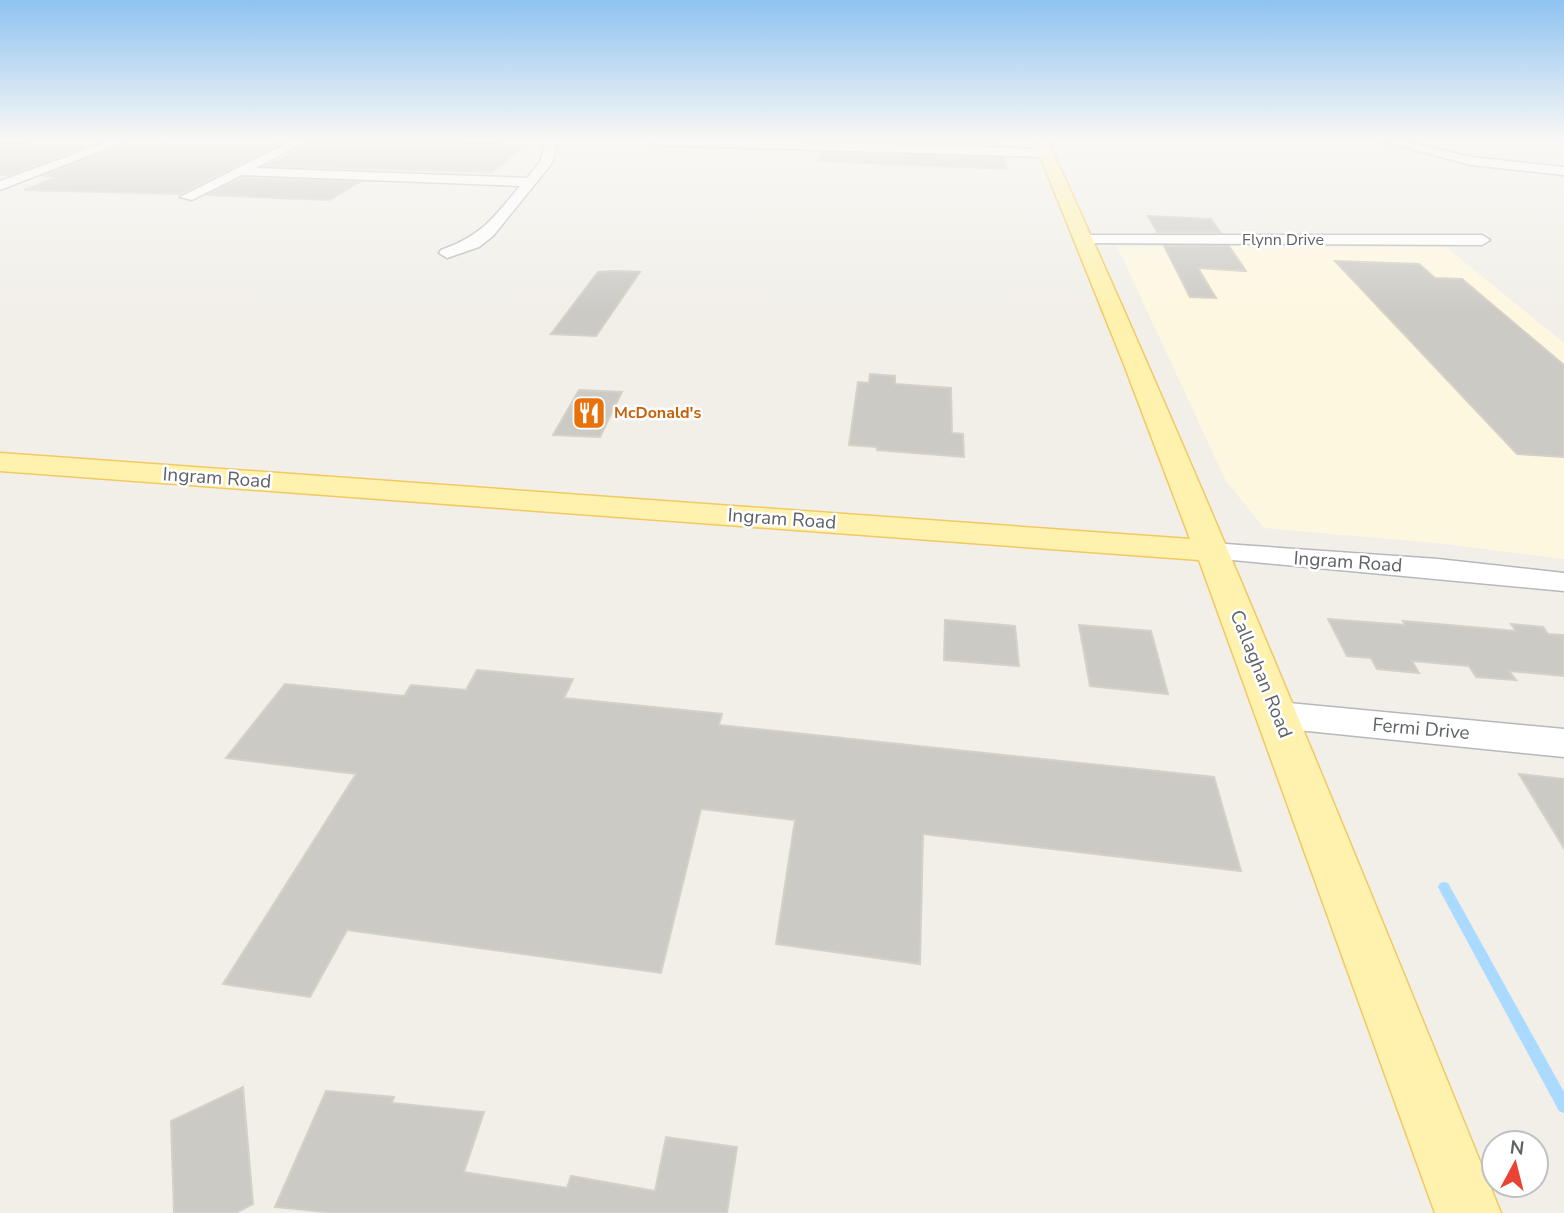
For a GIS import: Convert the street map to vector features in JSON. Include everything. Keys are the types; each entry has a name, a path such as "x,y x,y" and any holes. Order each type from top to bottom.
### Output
{"main road":[{"name":"Callaghan Road","path":"1060,198 1085,240 1278,715 1468,1213"},
{"name":"Ingram Road","path":"0,462 1210,551"}],"street":[{"path":"447,253 481,240 518,198"},
{"name":"Flynn Drive","path":"1085,240 1482,240"},
{"name":"Ingram Road","path":"1210,551 1564,582"},
{"name":"Fermi Drive","path":"1278,715 1564,743"}],"shaded area":[{"path":"1117,246 1446,247 1564,343 1564,559 1447,544 1264,528 1226,481"}],"building":[{"path":"271,198 333,198 329,200"},
{"path":"1148,216 1211,219 1220,232 1157,232"},
{"path":"1164,246 1229,246 1246,271 1198,268 1216,298 1190,297"},
{"path":"1335,261 1419,264 1435,278 1462,279 1564,365 1564,457 1517,454"},
{"path":"598,272 640,272 596,336 551,334"},
{"path":"870,374 895,376 895,384 951,388 952,433 963,434 964,457 849,445 858,382 869,383"},
{"name":"McDonald's","path":"579,390 622,392 600,437 553,435"},
{"path":"1328,619 1405,625 1403,621 1516,631 1511,624 1543,627 1548,634 1564,635 1564,676 1509,671 1516,680 1476,677 1469,666 1412,661 1419,673 1377,669 1371,658 1347,656"},
{"path":"945,620 1015,626 1019,666 944,660"},
{"path":"1079,625 1151,631 1168,694 1090,686"},
{"path":"477,670 573,679 564,698 722,714 719,725 1214,777 1241,871 923,834 920,964 776,944 795,820 701,809 661,973 347,930 310,997 223,984 356,774 226,758 285,684 404,696 411,685 466,690"},
{"path":"1519,774 1564,779 1564,848"},
{"path":"243,1087 253,1204 236,1213 174,1213 171,1121"},
{"path":"326,1091 394,1097 392,1103 484,1112 464,1172 567,1188 571,1176 655,1191 666,1137 737,1147 727,1213 334,1213 275,1207"}],"waterway":[{"path":"1444,887 1564,1106"}],"place":[{"name":"McDonald's","path":"589,413"}]}
